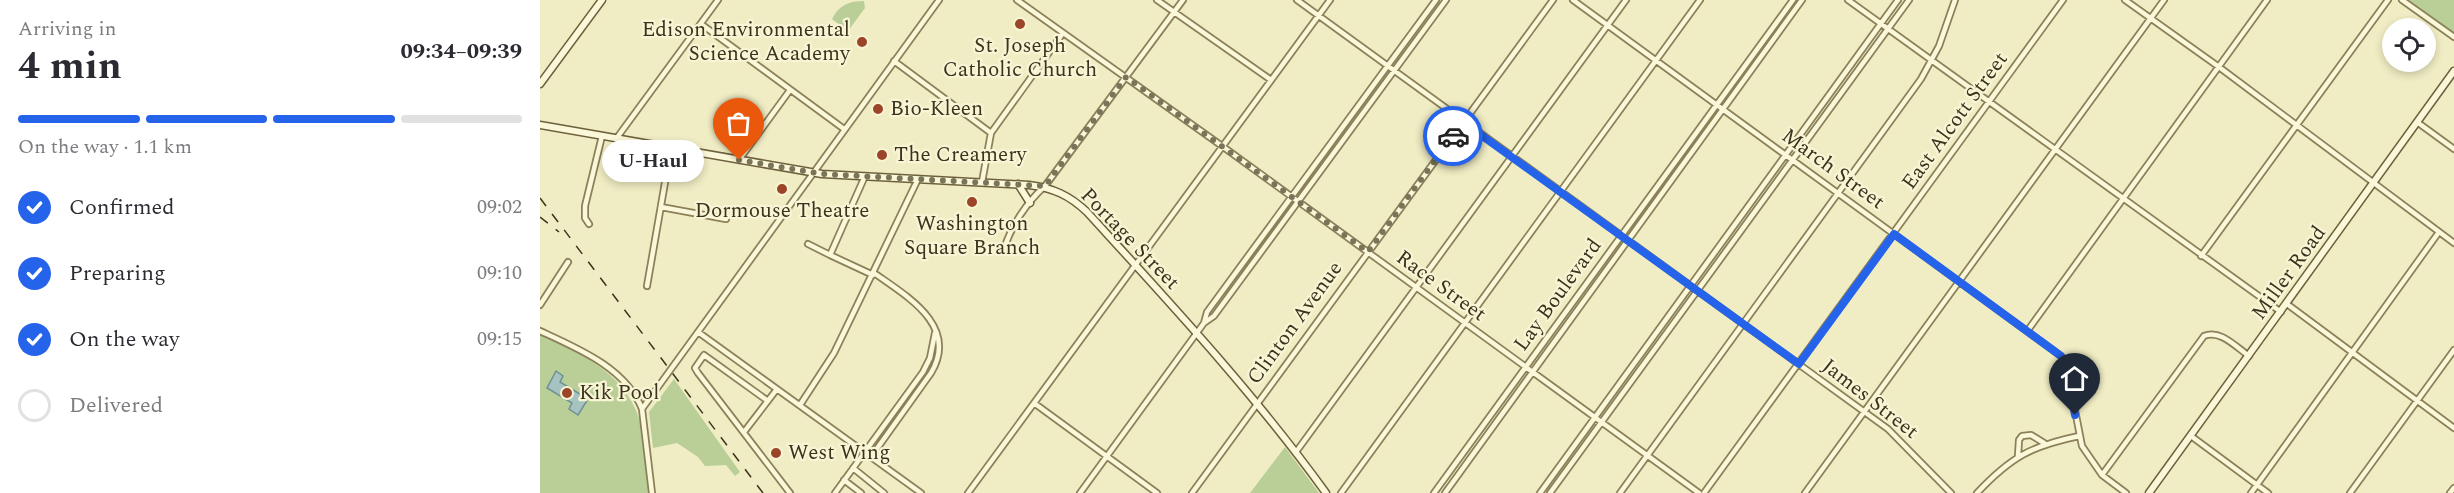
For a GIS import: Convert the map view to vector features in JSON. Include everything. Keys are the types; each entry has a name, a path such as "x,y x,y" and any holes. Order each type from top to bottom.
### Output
{"main road":[{"path":"540,84 602,0"},
{"name":"Miller Road","path":"2149,493 2454,71"},
{"name":"Portage Street","path":"540,125 813,173 1045,186 1060,192 1084,210 1257,403 1326,493"},
{"path":"1018,184 1030,203"}],"street":[{"path":"616,139 718,0"},
{"path":"642,409 939,0"},
{"name":"Race Street","path":"1017,0 1699,493"},
{"path":"1157,0 1271,80"},
{"path":"1004,249 1010,232 1030,203 1183,0"},
{"name":"James Street","path":"1297,0 1865,412 1898,438 1951,493"},
{"path":"968,493 1330,0"},
{"path":"1204,323 1207,312 1436,0 1442,6"},
{"path":"1080,493 1204,323 1214,316 1250,268 1446,0"},
{"name":"Clinton Avenue","path":"1192,493 1553,0"},
{"name":"March Street","path":"1573,0 2054,350 2066,364 2079,436 2085,452 2102,475 2127,493"},
{"path":"1296,452 1626,0"},
{"path":"1341,493 1700,0"},
{"name":"Lay Boulevard","path":"1434,493 1792,0"},
{"name":"Lay Boulevard","path":"1445,493 1802,0"},
{"path":"1848,0 2281,312"},
{"path":"1545,492 1595,417 1898,0"},
{"path":"1545,492 1602,422 1909,0"},
{"path":"1620,493 1921,80 1945,32 1955,0"},
{"name":"East Alcott Street","path":"1704,493 2063,0"},
{"path":"2125,0 2454,243"},
{"path":"1805,493 2164,0"},
{"path":"2028,330 2267,0"},
{"path":"2201,255 2388,0"},
{"path":"2402,0 2454,37"},
{"path":"701,24 844,129"},
{"path":"982,182 991,133 1063,33"},
{"path":"1765,39 1771,44"},
{"path":"894,61 991,133"},
{"path":"1835,87 1842,92"},
{"path":"739,160 790,90"},
{"path":"2417,122 2454,149"},
{"path":"1340,130 1347,135"},
{"path":"589,224 585,218 585,206 602,136"},
{"path":"646,286 671,148"},
{"path":"1670,169 1677,174"},
{"path":"830,255 865,176"},
{"path":"800,405 828,363 918,179"},
{"path":"661,207 726,219"},
{"path":"1737,222 1744,226"},
{"path":"2251,493 2439,232"},
{"path":"808,244 873,274 923,310 933,323 940,347 937,363 871,457"},
{"path":"540,305 568,262"},
{"path":"1243,263 1250,268"},
{"path":"1574,301 1580,306"},
{"path":"2287,304 2454,428"},
{"path":"540,331 572,346 616,374 632,390 642,409 652,493"},
{"path":"698,332 921,493"},
{"path":"836,493 923,372 930,357 935,333"},
{"path":"2102,475 2204,336 2213,334 2222,336 2249,356"},
{"path":"2350,493 2454,350"},
{"path":"1644,351 1650,356"},
{"path":"768,401 704,355 696,368 790,493"},
{"path":"744,432 777,389"},
{"path":"1034,403 1157,493"},
{"path":"1479,431 1485,436"},
{"path":"2018,456 2019,440 2022,436 2031,435 2044,443"},
{"path":"1977,493 2018,456 2044,443 2079,436"},
{"path":"2191,436 2268,493"},
{"path":"853,468 884,493"},
{"path":"844,480 861,493"},
{"path":"2450,493 2454,488"}],"green space":[{"path":"2402,0 2454,0 2454,37 2436,24 2436,18 2427,18"},
{"path":"864,1 865,8 848,31 832,19 845,5"},
{"path":"540,335 589,360 616,381 627,394 642,428 650,493 540,493"},
{"path":"674,379 740,472 735,476 726,465 705,466 698,457 677,443 653,448 649,412"},
{"path":"1285,447 1319,493 1250,493"}],"water":[{"name":"Kik Pool","path":"556,371 563,376 560,382 588,399 578,415 569,409 572,403 547,388"}],"railway":[{"path":"540,198 763,493"},
{"path":"540,217 559,232"}],"way so far":[{"path":"739,160 822,174 1045,186 1126,77 1368,252 1453,136"}],"place":[{"name":"St. Joseph Catholic Church","path":"1020,24"},
{"name":"Edison Environmental Science Academy","path":"862,42"},
{"name":"Bio-Kleen","path":"878,109"},
{"name":"The Creamery","path":"882,155"},
{"name":"U-Haul","path":"739,160"},
{"name":"Dormouse Theatre","path":"782,189"},
{"name":"Washington Square Branch","path":"972,202"},
{"name":"Kik Pool","path":"567,393"},
{"name":"West Wing","path":"776,453"}],"route":[{"path":"1453,136 1463,122 1799,364 1894,234 2061,356 2068,372 2075,415"}]}
